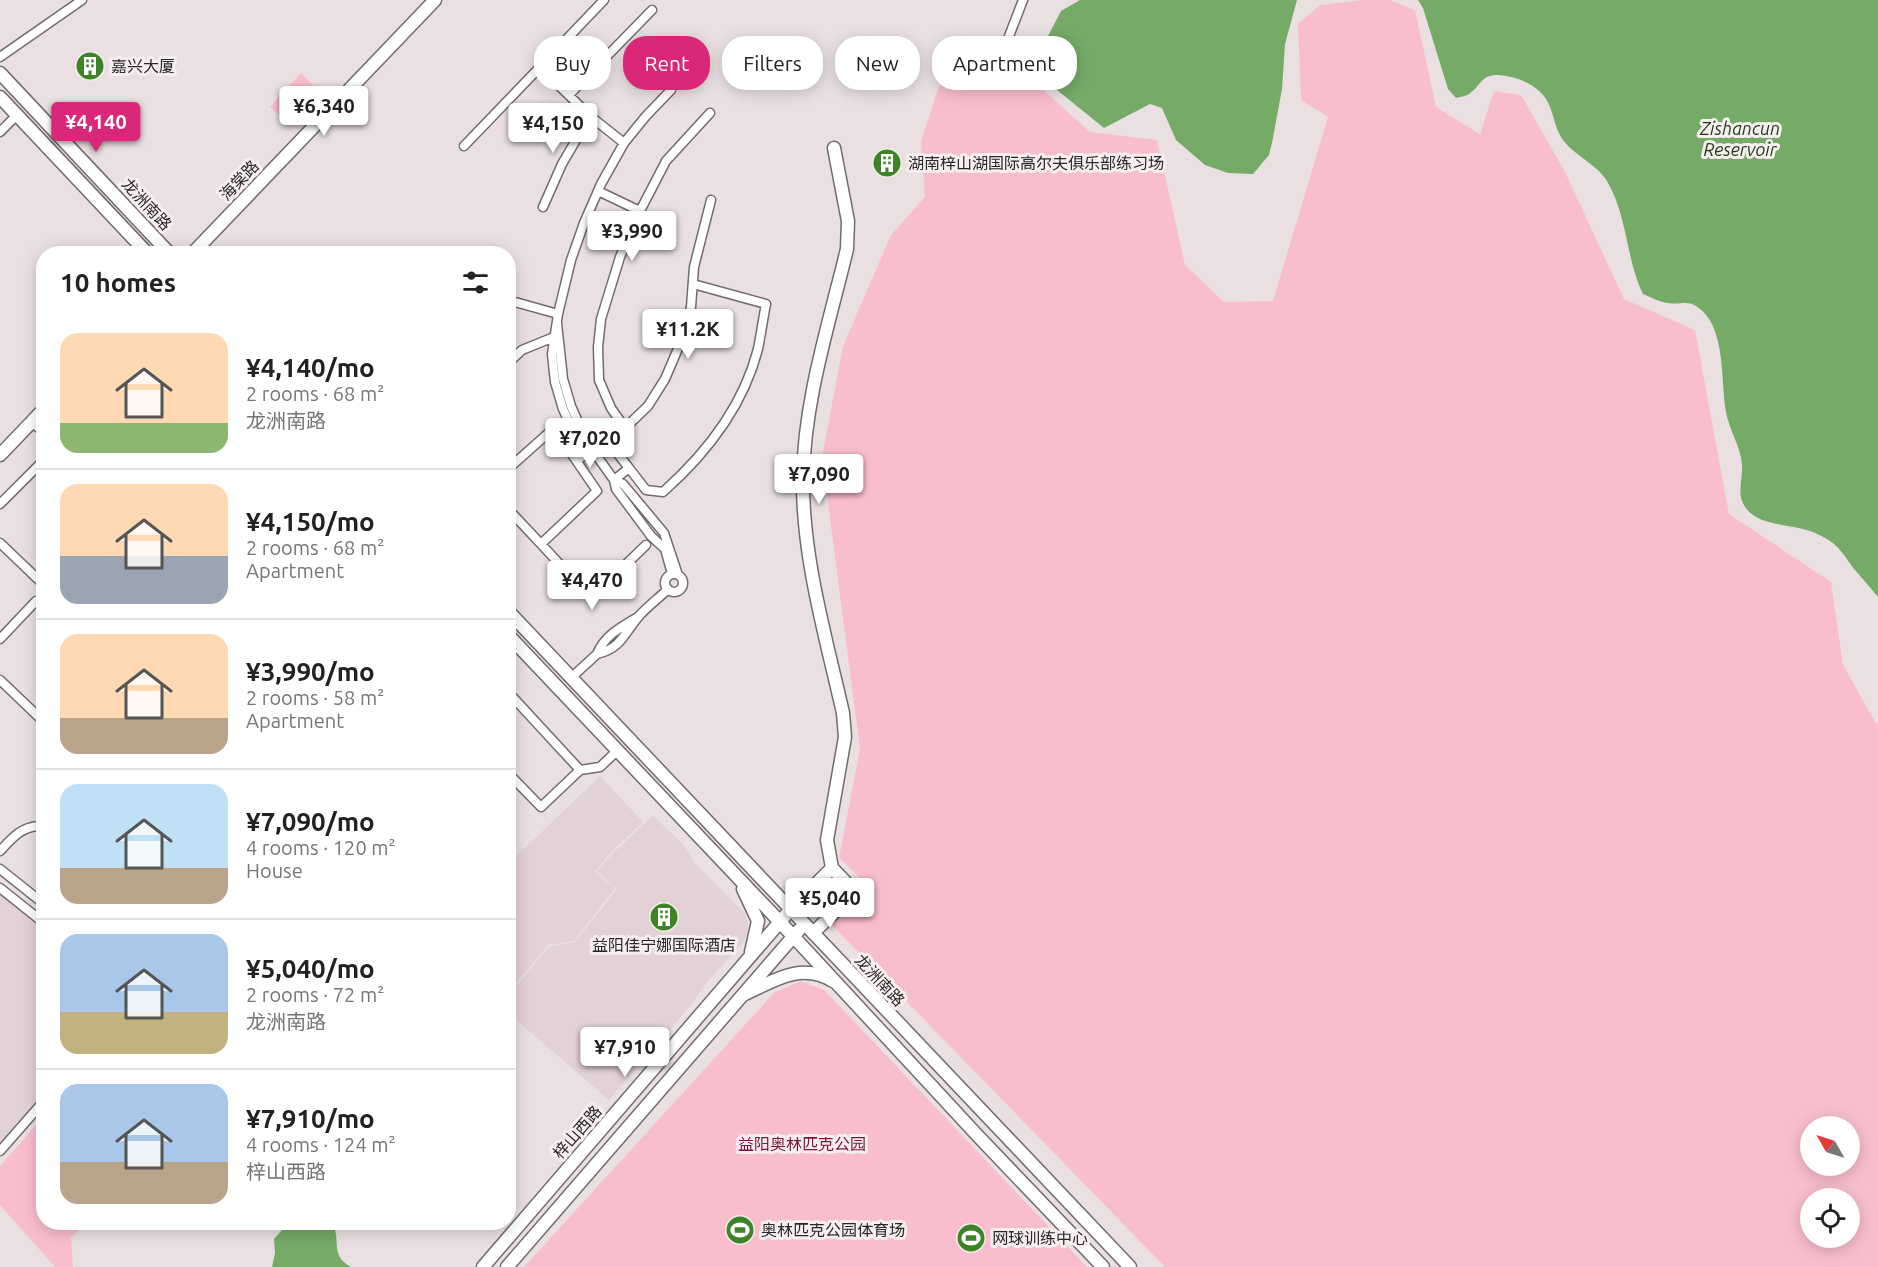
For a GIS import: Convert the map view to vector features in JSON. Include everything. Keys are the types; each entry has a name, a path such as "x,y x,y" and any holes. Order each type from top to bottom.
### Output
{"main road":[{"name":"海棠路","path":"200,246 435,0"},
{"name":"龙洲南路","path":"0,73 162,246"},
{"name":"龙洲南路","path":"0,97 140,246"},
{"path":"507,1267 793,936 809,929 855,892 832,868 827,840 845,737 843,713 811,563 805,520 803,478 807,430 847,249 848,222 834,148"},
{"path":"0,455 36,420"},
{"name":"龙洲南路","path":"516,618 1130,1267"},
{"name":"龙洲南路","path":"516,643 1103,1267"},
{"path":"729,868 749,900 758,921 755,941 749,957"},
{"name":"梓山西路","path":"516,1229 791,909 832,868"},
{"path":"742,996 775,980 801,972 824,976 838,985"},
{"name":"梓山西路","path":"483,1267 515,1230"}],"street":[{"path":"0,57 82,0"},
{"path":"570,36 604,0"},
{"path":"1009,36 1023,0"},
{"path":"569,95 652,10"},
{"path":"464,146 534,73"},
{"path":"564,90 590,116 624,142"},
{"path":"589,446 575,435 563,409 555,382 552,354 557,318 571,260 598,191 624,142 671,90"},
{"path":"626,428 611,408 599,380 598,347 601,319 620,257 640,211 666,161 710,113"},
{"path":"0,132 17,115"},
{"path":"543,207 562,164 590,116"},
{"path":"598,191 640,211"},
{"path":"693,284 766,304 754,360 742,392 722,429 688,470 663,492 646,490 618,454 616,442 626,428 648,406 668,373 691,308 694,267 711,200"},
{"path":"516,303 557,318"},
{"path":"557,318 564,379 572,406 589,446 614,480 623,484 664,533 675,575 683,582 682,588 674,592 668,589 666,581 675,575"},
{"path":"516,356 522,350 554,337"},
{"path":"516,462 554,428 597,491 541,544"},
{"path":"577,461 589,446"},
{"path":"0,504 36,468"},
{"path":"614,480 628,468"},
{"path":"516,517 591,598 646,545"},
{"path":"0,543 36,577"},
{"path":"572,677 597,654 602,643 615,630 638,617 668,589"},
{"path":"0,639 36,601"},
{"path":"0,680 36,714"},
{"path":"516,701 580,770"},
{"path":"516,781 541,807 580,770 600,767 618,750"},
{"path":"0,851 18,832 36,826"},
{"path":"0,869 36,898"},
{"path":"0,888 36,917"},
{"path":"0,1151 36,1110"}],"shaded area":[{"path":"600,776 643,822 611,852 595,872 615,888 574,941 548,945 516,984 516,856"},
{"path":"653,816 683,844 695,863 744,912 748,923 747,934 742,944 708,981 691,1005 609,1100 516,1020 516,986 549,947 575,942 617,889 597,871"},
{"path":"0,883 36,911 36,1115 0,1155"}],"green space":[{"path":"1363,0 1390,0 1415,10 1436,107 1480,134 1494,91 1521,95 1565,172 1624,299 1695,330 1729,514 1831,582 1843,665 1878,727 1878,1267 1165,1267 832,925 871,888 839,858 860,749 822,457 843,346 891,235 925,197 921,141 938,90 1044,90 1090,132 1157,140 1185,265 1224,302 1273,301 1328,117 1301,100 1298,24 1320,5"},
{"path":"301,73 318,90 288,123 270,107"},
{"name":"益阳奥林匹克公园","path":"801,981 824,990 1087,1267 524,1267 774,993"},
{"path":"36,1125 36,1230 78,1230 71,1238 73,1267 55,1267 0,1205 0,1166"}],"water":[{"path":"1080,0 1297,0 1285,44 1282,89 1269,155 1253,174 1228,173 1205,165 1176,140 1162,108 1150,104 1104,128 1057,90 1077,90 1077,36 1048,36 1061,11"},
{"name":"Zishancun Reservoir","path":"1418,0 1878,0 1878,597 1831,542 1801,528 1762,520 1747,509 1741,497 1741,458 1726,412 1718,339 1706,315 1693,304 1666,303 1643,294 1633,267 1619,209 1607,181 1561,137 1547,100 1536,88 1522,80 1492,75 1484,79 1469,94 1456,98 1448,89 1423,8"},
{"path":"282,1230 335,1230 340,1257 351,1267 272,1267 275,1253 274,1239"}],"place":[{"name":"嘉兴大厦","path":"90,66"},
{"name":"湖南梓山湖国际高尔夫俱乐部练习场","path":"887,163"},
{"name":"益阳佳宁娜国际酒店","path":"664,917"},
{"name":"奥林匹克公园体育场","path":"740,1230"},
{"name":"网球训练中心","path":"971,1238"}]}
